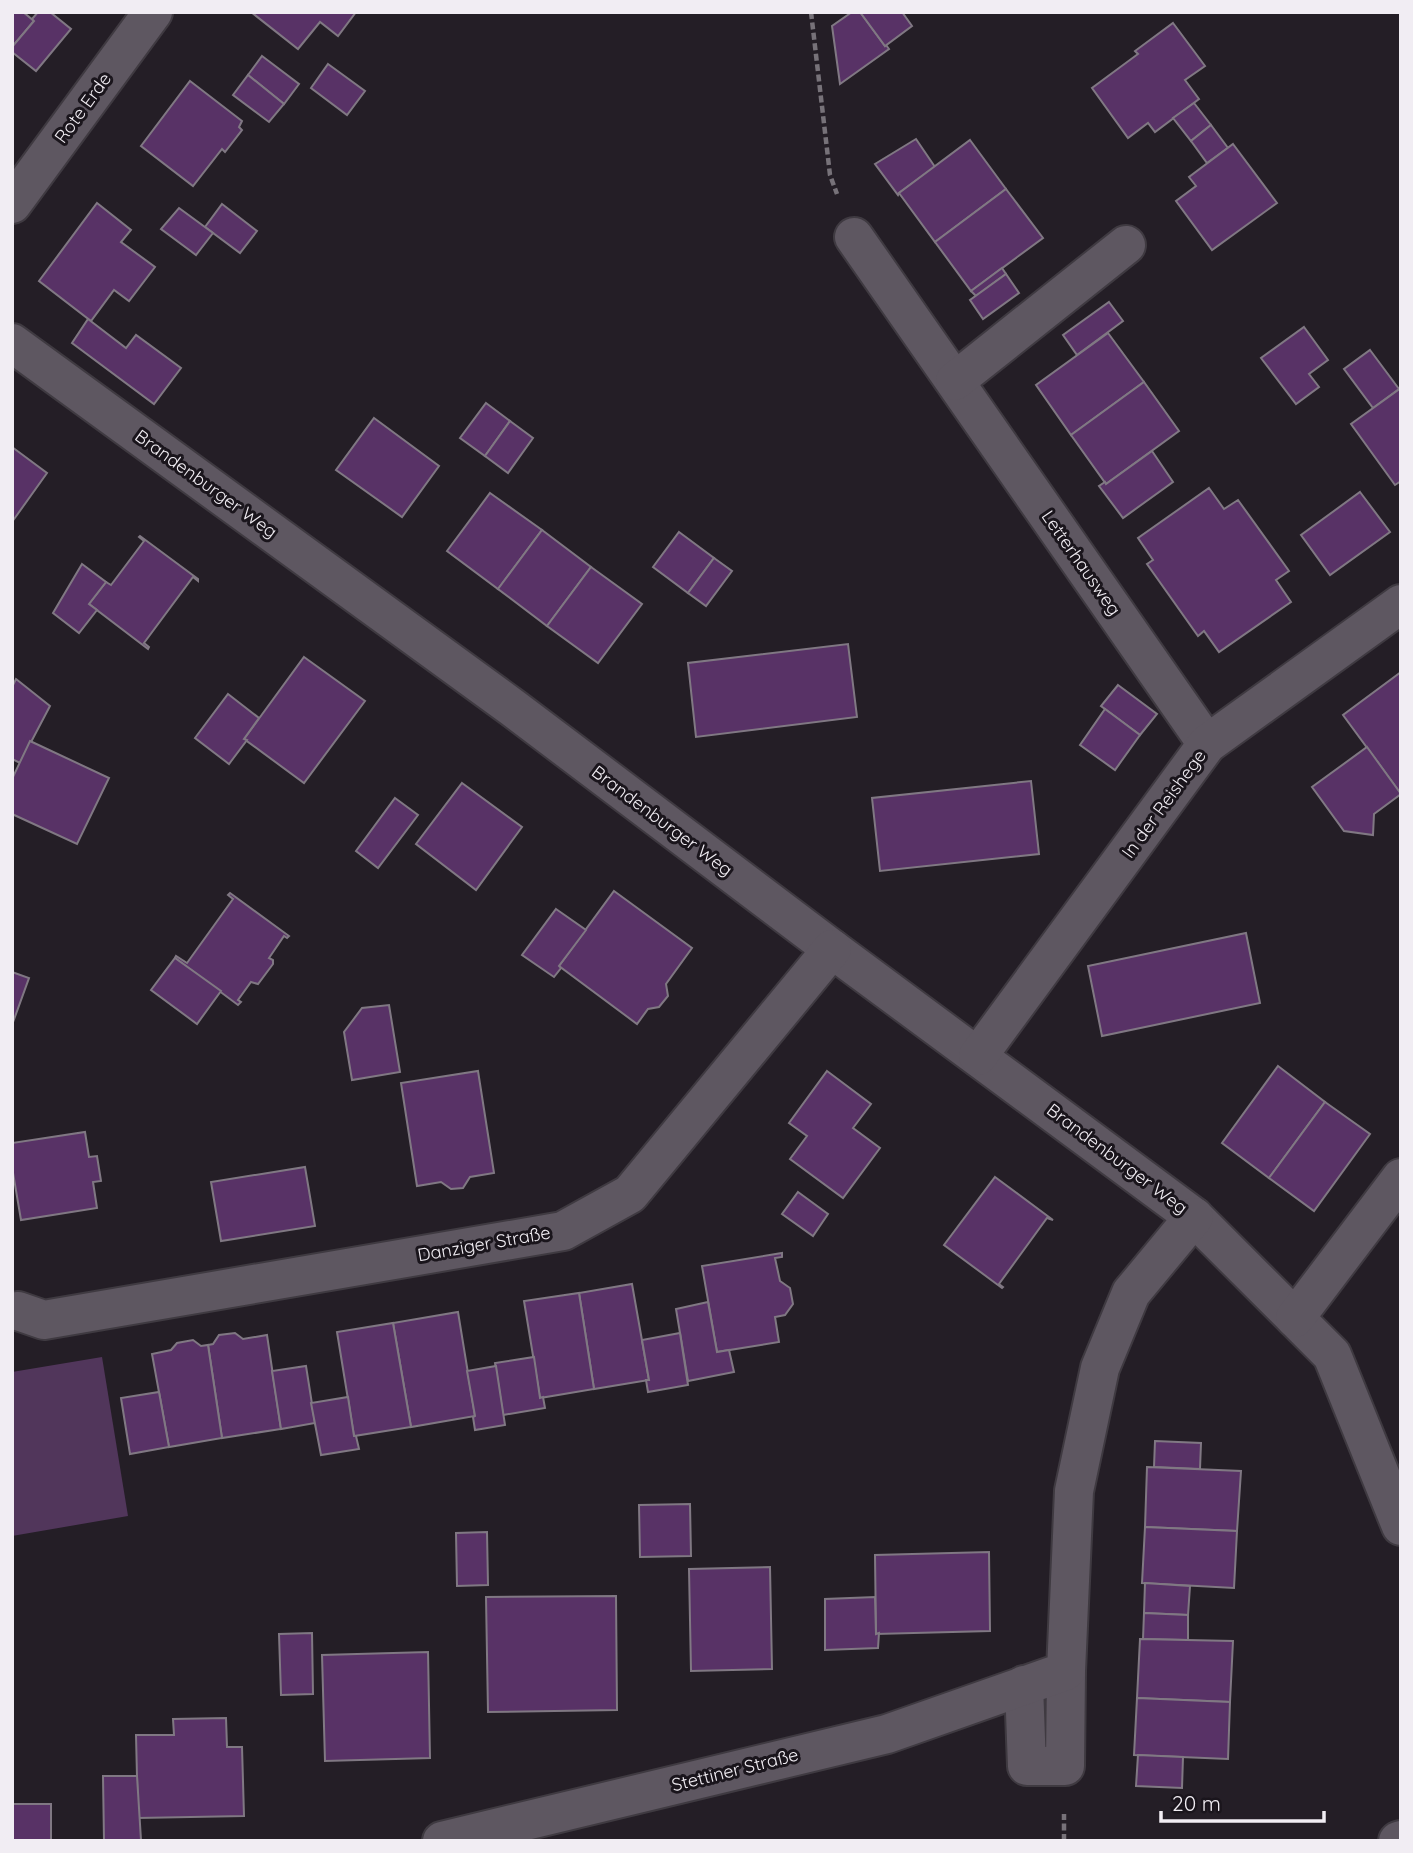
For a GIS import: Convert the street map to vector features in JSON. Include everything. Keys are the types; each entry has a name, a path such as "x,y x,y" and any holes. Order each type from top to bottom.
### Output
{"street":[{"name":"Rote Erde","path":"12,204 153,12"},
{"name":"Letterhausweg","path":"854,237 1207,744"},
{"path":"955,381 1126,245"},
{"name":"Brandenburger Weg","path":"12,343 513,708 1194,1217 1332,1355 1401,1526"},
{"name":"In der Reishege","path":"978,1056 1207,744 1401,604"},
{"name":"Danziger Straße","path":"14,1306 44,1320 563,1231 630,1194 832,949"},
{"path":"1296,1318 1401,1178"},
{"path":"1024,1685 1027,1766 1065,1766 1066,1671 1074,1491 1100,1368 1131,1293 1194,1217"},
{"name":"Stettiner Straße","path":"442,1841 887,1734 1066,1671"}],"path":[{"path":"811,12 830,175 854,237"}],"shaded area":[{"path":"102,1357 128,1516 12,1536 12,1372"}],"building":[{"path":"12,12 23,12 34,21 12,47"},
{"path":"38,12 50,12 71,29 36,71 12,52 12,47 34,21 32,19"},
{"path":"251,12 356,12 338,36 320,22 298,49"},
{"path":"852,12 860,12 889,49 840,84 832,26"},
{"path":"860,12 902,12 912,26 885,46"},
{"path":"1173,23 1205,66 1185,80 1199,99 1155,132 1148,123 1128,138 1092,88 1138,54 1135,51"},
{"path":"262,56 299,84 284,104 248,75"},
{"path":"328,64 365,91 347,115 311,88"},
{"path":"248,75 284,104 269,122 233,95"},
{"path":"190,81 242,121 239,127 242,130 225,152 222,149 193,186 141,146"},
{"path":"1194,103 1211,125 1191,141 1173,118"},
{"path":"1211,125 1228,148 1207,163 1191,141"},
{"path":"916,139 935,167 898,195 875,164"},
{"path":"970,140 1006,189 935,242 899,193"},
{"path":"1233,144 1277,203 1212,250 1176,201 1196,186 1189,177"},
{"path":"1006,189 1043,238 971,291 935,242"},
{"path":"97,203 131,230 121,242 155,267 129,301 114,290 91,321 39,281"},
{"path":"222,204 257,231 240,253 205,227"},
{"path":"179,208 213,233 196,255 161,229"},
{"path":"1002,268 1006,274 976,296 971,291"},
{"path":"1006,274 1019,293 983,319 970,300"},
{"path":"1109,302 1123,321 1077,355 1063,335"},
{"path":"88,319 126,348 136,335 181,368 154,404 72,343"},
{"path":"1304,327 1328,360 1309,374 1319,387 1296,404 1261,358"},
{"path":"1108,333 1144,382 1071,435 1036,385"},
{"path":"1370,350 1399,389 1373,408 1344,369"},
{"path":"1144,382 1179,431 1106,484 1071,435"},
{"path":"1401,388 1401,481 1395,485 1351,424"},
{"path":"486,403 510,421 485,456 460,438"},
{"path":"374,418 439,466 402,517 336,470"},
{"path":"510,421 533,438 508,473 485,456"},
{"path":"12,447 47,473 12,522"},
{"path":"1152,451 1173,482 1123,518 1099,486 1105,482 1106,484"},
{"path":"1209,488 1224,509 1238,500 1289,571 1276,580 1291,602 1219,652 1204,631 1198,636 1147,564 1153,560 1138,538"},
{"path":"1360,492 1390,532 1330,575 1301,535"},
{"path":"490,493 542,530 498,589 447,551"},
{"path":"542,530 591,567 547,626 498,589"},
{"path":"679,532 714,558 688,593 653,567"},
{"path":"140,536 198,579 193,577 144,643 148,649 89,604 106,582 111,585 144,541"},
{"path":"714,558 732,571 706,606 688,593"},
{"path":"82,564 106,582 89,604 97,610 79,633 53,613"},
{"path":"591,567 642,604 598,663 547,626"},
{"path":"848,644 857,717 696,737 688,663"},
{"path":"304,657 365,701 304,783 244,739"},
{"path":"1401,672 1401,794 1343,715"},
{"path":"16,679 50,706 20,763 12,759 12,687"},
{"path":"1118,685 1157,714 1140,735 1101,706"},
{"path":"228,694 259,718 229,764 195,738"},
{"path":"1105,709 1140,735 1115,770 1080,745"},
{"path":"30,741 109,778 77,844 12,814 12,779"},
{"path":"1367,747 1401,794 1374,814 1373,835 1344,831 1312,787"},
{"path":"1031,781 1039,854 880,871 872,798"},
{"path":"462,783 522,827 476,890 416,844"},
{"path":"395,798 418,815 378,868 356,851"},
{"path":"614,891 692,948 666,984 668,996 659,1007 648,1009 637,1024 559,966"},
{"path":"230,893 289,936 284,936 269,958 273,960 273,964 258,984 251,982 238,1000 241,1002 238,1005 175,958 176,956 187,963 233,899 228,895"},
{"path":"556,909 586,930 554,977 522,955"},
{"path":"1246,933 1260,1003 1102,1036 1088,966"},
{"path":"175,958 221,991 197,1024 151,990"},
{"path":"12,972 29,978 12,1025"},
{"path":"389,1005 400,1072 352,1080 344,1032 362,1008"},
{"path":"1278,1066 1325,1102 1269,1178 1222,1143"},
{"path":"478,1071 494,1173 470,1177 463,1188 451,1189 441,1182 417,1186 401,1083"},
{"path":"827,1071 871,1104 853,1128 880,1148 843,1198 790,1159 807,1136 789,1123"},
{"path":"1325,1102 1370,1134 1314,1211 1269,1178"},
{"path":"85,1132 89,1157 97,1156 101,1181 93,1182 97,1208 21,1220 12,1167 12,1143"},
{"path":"305,1167 315,1226 221,1241 211,1182"},
{"path":"995,1177 1053,1220 1047,1218 999,1284 1002,1288 944,1245"},
{"path":"798,1192 828,1214 813,1236 782,1214"},
{"path":"782,1253 782,1257 775,1258 780,1281 790,1288 793,1304 785,1315 775,1317 779,1342 717,1352 702,1266"},
{"path":"632,1284 649,1380 594,1389 579,1293"},
{"path":"579,1293 594,1389 540,1398 524,1301"},
{"path":"708,1302 717,1352 729,1350 734,1372 688,1381 676,1309"},
{"path":"458,1312 475,1416 411,1427 393,1323"},
{"path":"393,1323 411,1427 354,1436 337,1332"},
{"path":"235,1333 243,1339 267,1335 281,1429 222,1438 208,1345 213,1344 219,1335"},
{"path":"680,1333 688,1385 648,1392 646,1380 649,1380 642,1340"},
{"path":"193,1340 201,1346 208,1345 222,1438 169,1447 152,1354 171,1350 177,1343"},
{"path":"534,1357 540,1398 543,1397 545,1408 503,1415 495,1363"},
{"path":"306,1366 315,1423 281,1429 272,1371"},
{"path":"496,1366 505,1425 475,1430 467,1371"},
{"path":"159,1392 169,1447 130,1454 121,1398"},
{"path":"348,1397 354,1436 359,1449 321,1455 311,1403"},
{"path":"1155,1441 1201,1443 1200,1469 1154,1467"},
{"path":"1147,1467 1241,1471 1237,1531 1145,1527"},
{"path":"690,1504 691,1556 640,1557 639,1505"},
{"path":"1145,1527 1237,1531 1234,1588 1142,1583"},
{"path":"487,1532 488,1585 457,1586 456,1533"},
{"path":"989,1552 990,1631 876,1634 875,1555"},
{"path":"770,1567 772,1669 691,1671 689,1569"},
{"path":"1145,1583 1190,1586 1188,1615 1144,1613"},
{"path":"616,1596 617,1710 488,1712 486,1597"},
{"path":"875,1597 878,1648 825,1650 825,1599"},
{"path":"1144,1613 1188,1615 1188,1640 1143,1639"},
{"path":"312,1633 313,1694 281,1695 279,1634"},
{"path":"1140,1639 1233,1641 1230,1702 1137,1698"},
{"path":"428,1652 430,1758 325,1761 322,1655"},
{"path":"1137,1698 1230,1702 1228,1759 1134,1755"},
{"path":"226,1718 227,1747 242,1747 244,1816 138,1818 136,1735 174,1735 173,1719"},
{"path":"1138,1755 1183,1757 1182,1788 1136,1786"},
{"path":"103,1776 137,1776 141,1840 104,1841"},
{"path":"12,1804 51,1804 51,1841 12,1841"}]}
